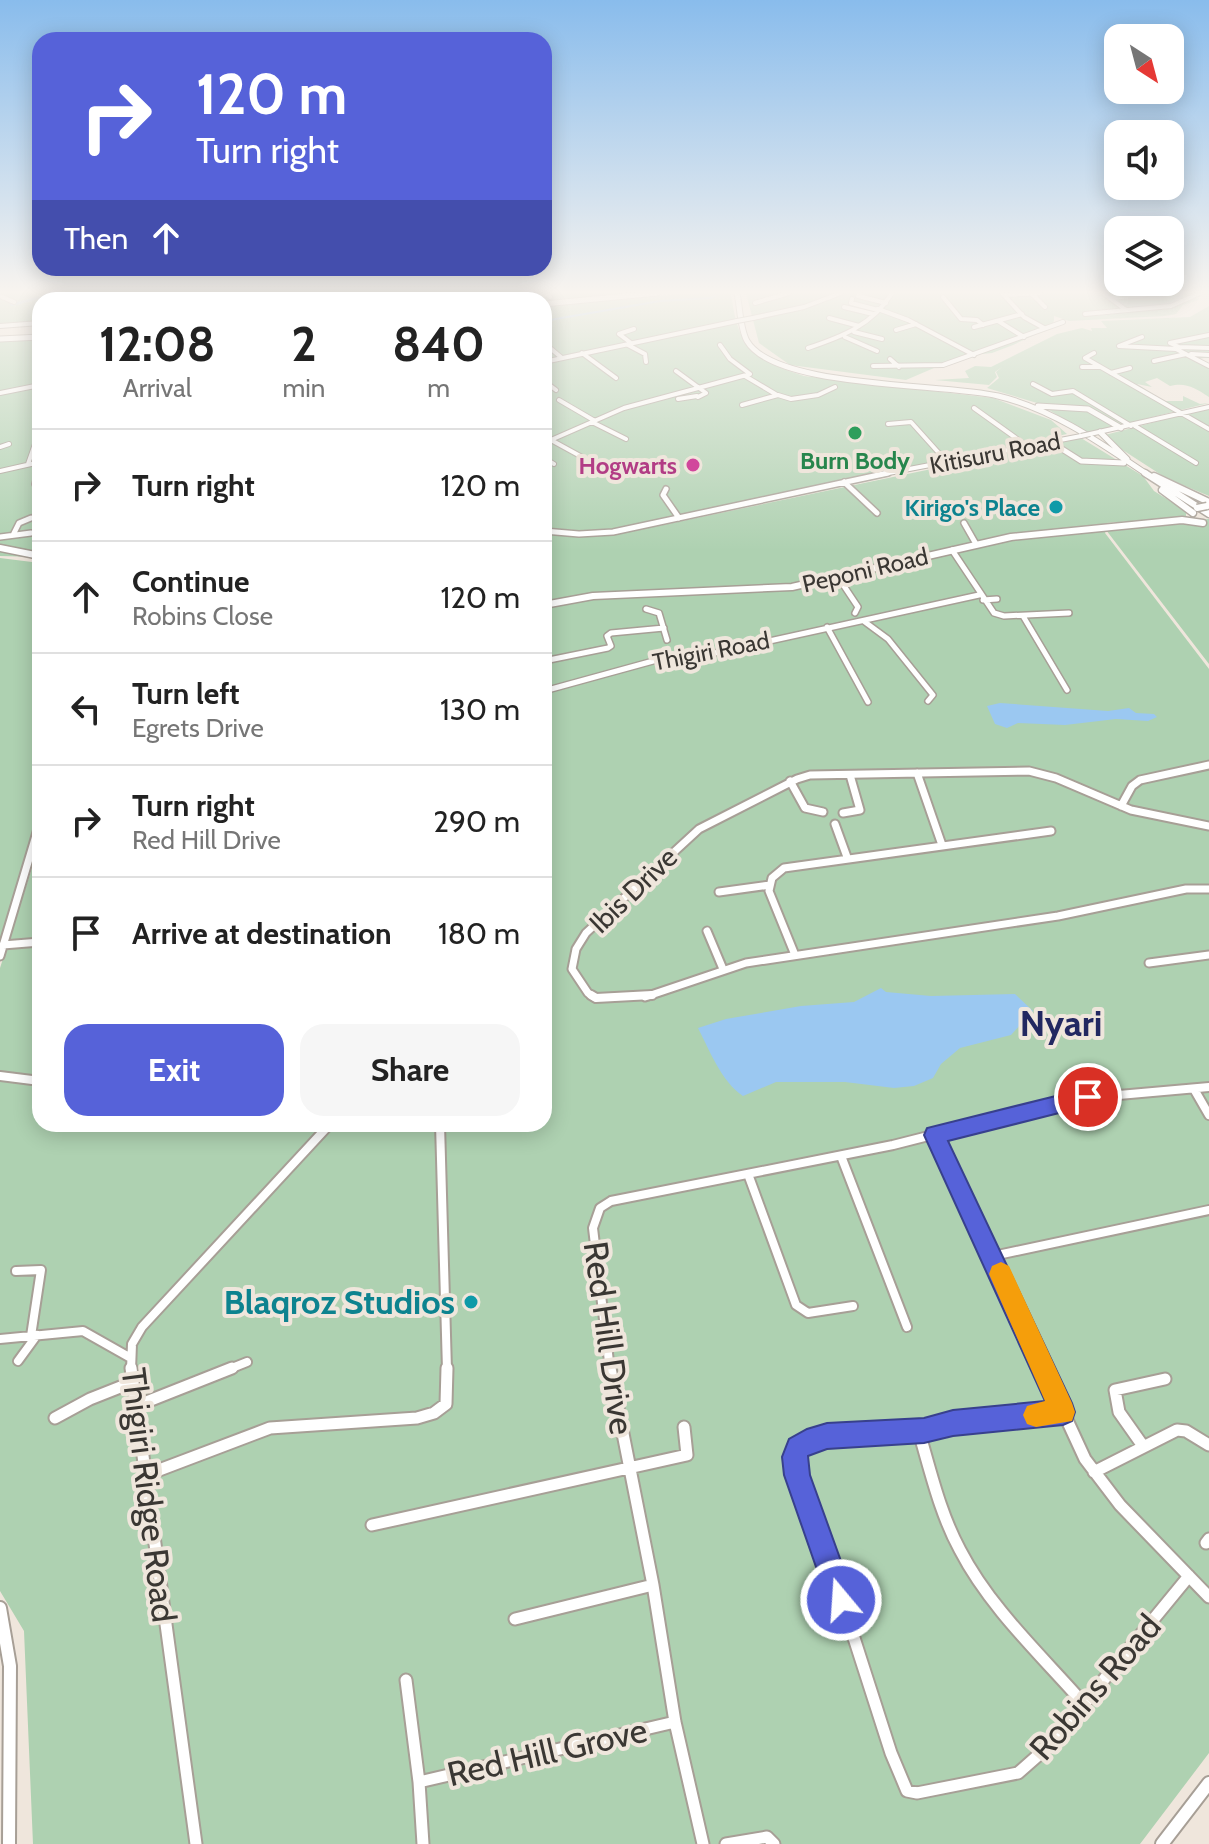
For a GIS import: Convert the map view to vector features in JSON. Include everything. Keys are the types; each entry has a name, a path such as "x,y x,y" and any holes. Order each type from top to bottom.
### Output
{"main road":[{"path":"858,379 999,396 1048,414 1128,461"},
{"path":"874,379 988,392 1037,405 1094,411 1121,428"},
{"path":"1037,405 1209,508"},
{"path":"1069,422 1064,414 1072,408"},
{"path":"1100,432 1128,461"},
{"path":"1051,442 1081,461 1128,461"},
{"path":"1103,448 1108,461"},
{"path":"1152,476 1209,508"},
{"path":"1152,476 1169,496 1195,512 1206,524"},
{"name":"Peponi Road","path":"1185,520 1195,512 1209,508"},
{"name":"Peponi Road","path":"552,604 593,596 783,588 976,544 1046,532 1185,520 1206,524"},
{"path":"0,548 32,554"},
{"path":"0,1608 11,1664 3,1792 9,1844"},
{"path":"1162,1844 1209,1783"}],"street":[{"path":"678,399 707,395 688,379"},
{"path":"552,440 624,408 734,379"},
{"path":"750,379 791,399 818,395 835,387"},
{"path":"1122,379 1209,429"},
{"path":"1033,384 1052,394 1072,390 1196,463"},
{"path":"0,393 32,387"},
{"path":"552,387 556,390"},
{"path":"692,389 698,397"},
{"path":"742,405 778,395"},
{"path":"559,400 626,439"},
{"name":"Kitisuru Road","path":"552,531 603,534 946,461 1133,426 1209,407"},
{"path":"974,408 1027,446"},
{"path":"888,424 911,422 946,461"},
{"path":"552,441 593,463"},
{"path":"0,447 9,444"},
{"path":"28,464 32,453"},
{"path":"0,471 32,464"},
{"path":"844,482 877,513"},
{"path":"666,489 663,495 679,518"},
{"path":"13,535 19,523 31,518"},
{"path":"964,523 976,544"},
{"path":"0,537 31,533"},
{"path":"952,550 981,598 999,615 1069,613"},
{"path":"838,577 858,607 855,613"},
{"name":"Thigiri Road","path":"552,689 664,658 701,656 904,612 981,598 997,599"},
{"path":"646,609 659,613 667,640"},
{"path":"1023,616 1067,690"},
{"path":"863,621 888,639 933,695 928,701"},
{"path":"827,627 868,702"},
{"path":"552,659 608,648 611,646 607,636 611,633 664,628"},
{"path":"1121,806 1132,786 1140,780 1209,765"},
{"name":"Ibis Drive","path":"1209,826 1147,815 1056,778 1029,771 810,775 790,781 692,834 586,933 576,949 572,969 588,993 596,998 659,994 723,969 795,955 1058,916 1186,889 1209,889"},
{"path":"917,773 942,845"},
{"path":"843,813 860,810 850,775"},
{"path":"790,781 805,808 823,812"},
{"path":"835,824 847,857"},
{"path":"795,955 769,891 772,878 784,868 1051,831"},
{"path":"0,956 6,945 32,853"},
{"path":"719,892 770,885"},
{"path":"707,931 723,969"},
{"path":"6,945 32,943"},
{"path":"1149,963 1209,955"},
{"path":"0,1076 32,1080"},
{"name":"Red Hill Drive","path":"703,1844 675,1722 653,1585 611,1380 593,1228 600,1208 611,1201 841,1156 1074,1099 1209,1087"},
{"path":"1194,1089 1209,1115"},
{"name":"Thigiri Ridge Road","path":"196,1844 129,1357 142,1327 323,1132"},
{"path":"146,1475 270,1428 417,1418 434,1413 446,1404 440,1132"},
{"path":"934,1135 1094,1472 1120,1505 1209,1597"},
{"path":"841,1156 907,1327"},
{"path":"748,1174 796,1305 808,1313 853,1306"},
{"path":"993,1256 1209,1210"},
{"path":"16,1271 41,1270 31,1347 18,1361"},
{"path":"0,1339 83,1331 129,1357"},
{"path":"136,1406 247,1362"},
{"path":"1143,1446 1116,1406 1113,1395 1124,1385 1165,1379"},
{"path":"55,1418 90,1399 133,1382"},
{"path":"1063,1412 953,1423 924,1430 921,1439 949,1528 967,1563 1000,1608 1084,1704"},
{"path":"372,1525 687,1455 684,1427"},
{"name":"Robins Road","path":"924,1430 827,1436 807,1441 798,1448 795,1457 797,1475 816,1522 885,1735 907,1791 917,1793 1018,1773 1044,1752 1189,1576"},
{"path":"1094,1472 1177,1430 1186,1431 1209,1445"},
{"path":"515,1619 653,1585"},
{"name":"Red Hill Grove","path":"406,1680 419,1782 423,1844"},
{"name":"Red Hill Grove","path":"419,1782 675,1722"},
{"path":"726,1844 767,1837 774,1844"}],"green space":[{"path":"0,379 32,379 32,557 0,556"},
{"path":"552,379 830,379 993,398 1051,420 1067,434 604,531 552,529"},
{"path":"951,379 995,379 989,385 935,380"},
{"path":"998,379 1154,379 1145,382 1152,387 1137,384 1164,401 1183,401 1183,396 1200,404 1209,403 1088,433 1037,403 987,388"},
{"path":"1159,379 1209,379 1209,397 1190,387 1170,386"},
{"path":"1209,408 1209,496 1166,478 1101,436"},
{"path":"1081,438 1143,476 1154,491 1186,511 1186,517 1106,523 1106,529 1209,519 1209,664 1106,530 1105,533 1209,669 1209,1753 1140,1844 33,1844 24,1631 0,1591 0,968 32,868 32,1132 552,1132 552,535 591,537 629,532"},
{"path":"0,558 32,562 32,859 0,958"}],"water":[{"path":"1000,703 1108,711 1129,708 1136,713 1157,717 1148,721 1116,719 1065,725 1018,723 1007,728 995,724 987,706"},
{"path":"881,988 886,992 931,996 1015,994 1033,1011 1011,1035 960,1048 941,1064 933,1078 914,1086 894,1088 845,1082 776,1082 743,1096 722,1074 698,1028 726,1019 801,1006 854,1002"}],"slow traffic":[{"path":"1001,1274 1063,1412 1036,1415"}],"place":[{"name":"Burn Body","path":"855,433"},
{"name":"Hogwarts","path":"693,465"},
{"name":"Kirigo's Place","path":"1056,507"},
{"name":"Blaqroz Studios","path":"471,1302"}],"district":[{"name":"Nyari","path":"1061,1023"}],"route":[{"path":"841,1600 797,1475 795,1457 798,1448 807,1441 827,1436 924,1430 953,1423 1063,1412 993,1256 934,1135 1088,1097"}]}
